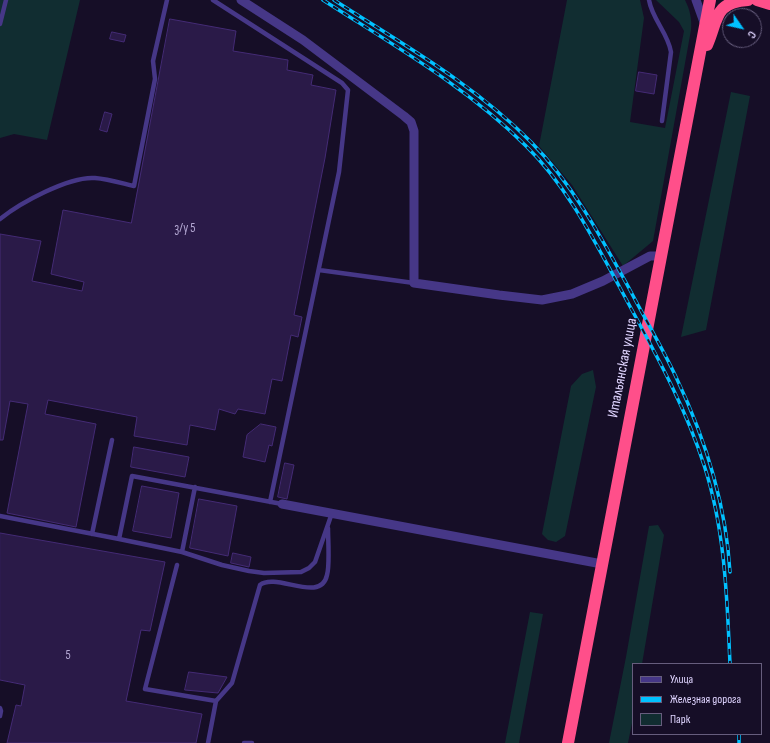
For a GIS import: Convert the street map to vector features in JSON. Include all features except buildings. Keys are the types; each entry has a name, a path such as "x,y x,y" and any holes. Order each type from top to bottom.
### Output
{"highway":[{"name":"Итальянская улица","path":"568,743 710,0"},
{"path":"698,62 708,44 719,12 730,3 748,0"},
{"path":"757,0 770,4"}],"street":[{"path":"241,0 302,40 411,122 414,130 414,282 542,300 572,294 603,281 650,256 661,256"},
{"path":"696,0 705,26"},
{"path":"282,504 602,564"}],"lane":[{"path":"0,24 6,0"},
{"path":"0,219 10,211 44,193 74,180 94,178 134,186 155,79 153,61 167,0"},
{"path":"213,0 342,83 348,90 339,172 270,502"},
{"path":"649,0 654,14 669,42 671,52 662,121"},
{"path":"319,270 414,282"},
{"path":"92,534 112,440"},
{"path":"119,539 132,476 282,504"},
{"path":"182,552 195,487"},
{"path":"0,516 182,552 222,565 264,573 301,572 309,568 315,562 332,513"},
{"path":"208,743 216,701 232,683 260,585 264,582 270,581 307,588 318,586 325,582 328,575 328,528"},
{"path":"177,565 145,689 216,701"},
{"path":"0,708 0,716"},
{"path":"244,743 252,743"}],"green space":[{"path":"0,0 80,0 47,140 14,134 0,138"},
{"path":"567,0 640,0 644,18 630,122 665,128 684,31 679,22 656,0 685,0 690,15 691,30 653,241 623,266 572,185 539,146"},
{"path":"731,92 750,96 706,330 681,337"},
{"path":"593,370 596,387 565,536 556,542 548,540 542,534 571,386 582,374"},
{"path":"658,525 664,535 642,663 632,663 632,723 628,743 609,743 626,657 649,526"},
{"path":"530,612 543,614 519,743 505,743"}],"railway":[{"path":"323,0 429,68 503,125 540,161 554,178 578,213 666,374 687,419 704,465 711,489 721,538 726,588 730,663"},
{"path":"334,0 437,66 486,102 531,142 546,158 573,194 597,232 665,355 696,424 705,448 719,497 728,547 730,572"},
{"path":"739,735 739,743"}]}
